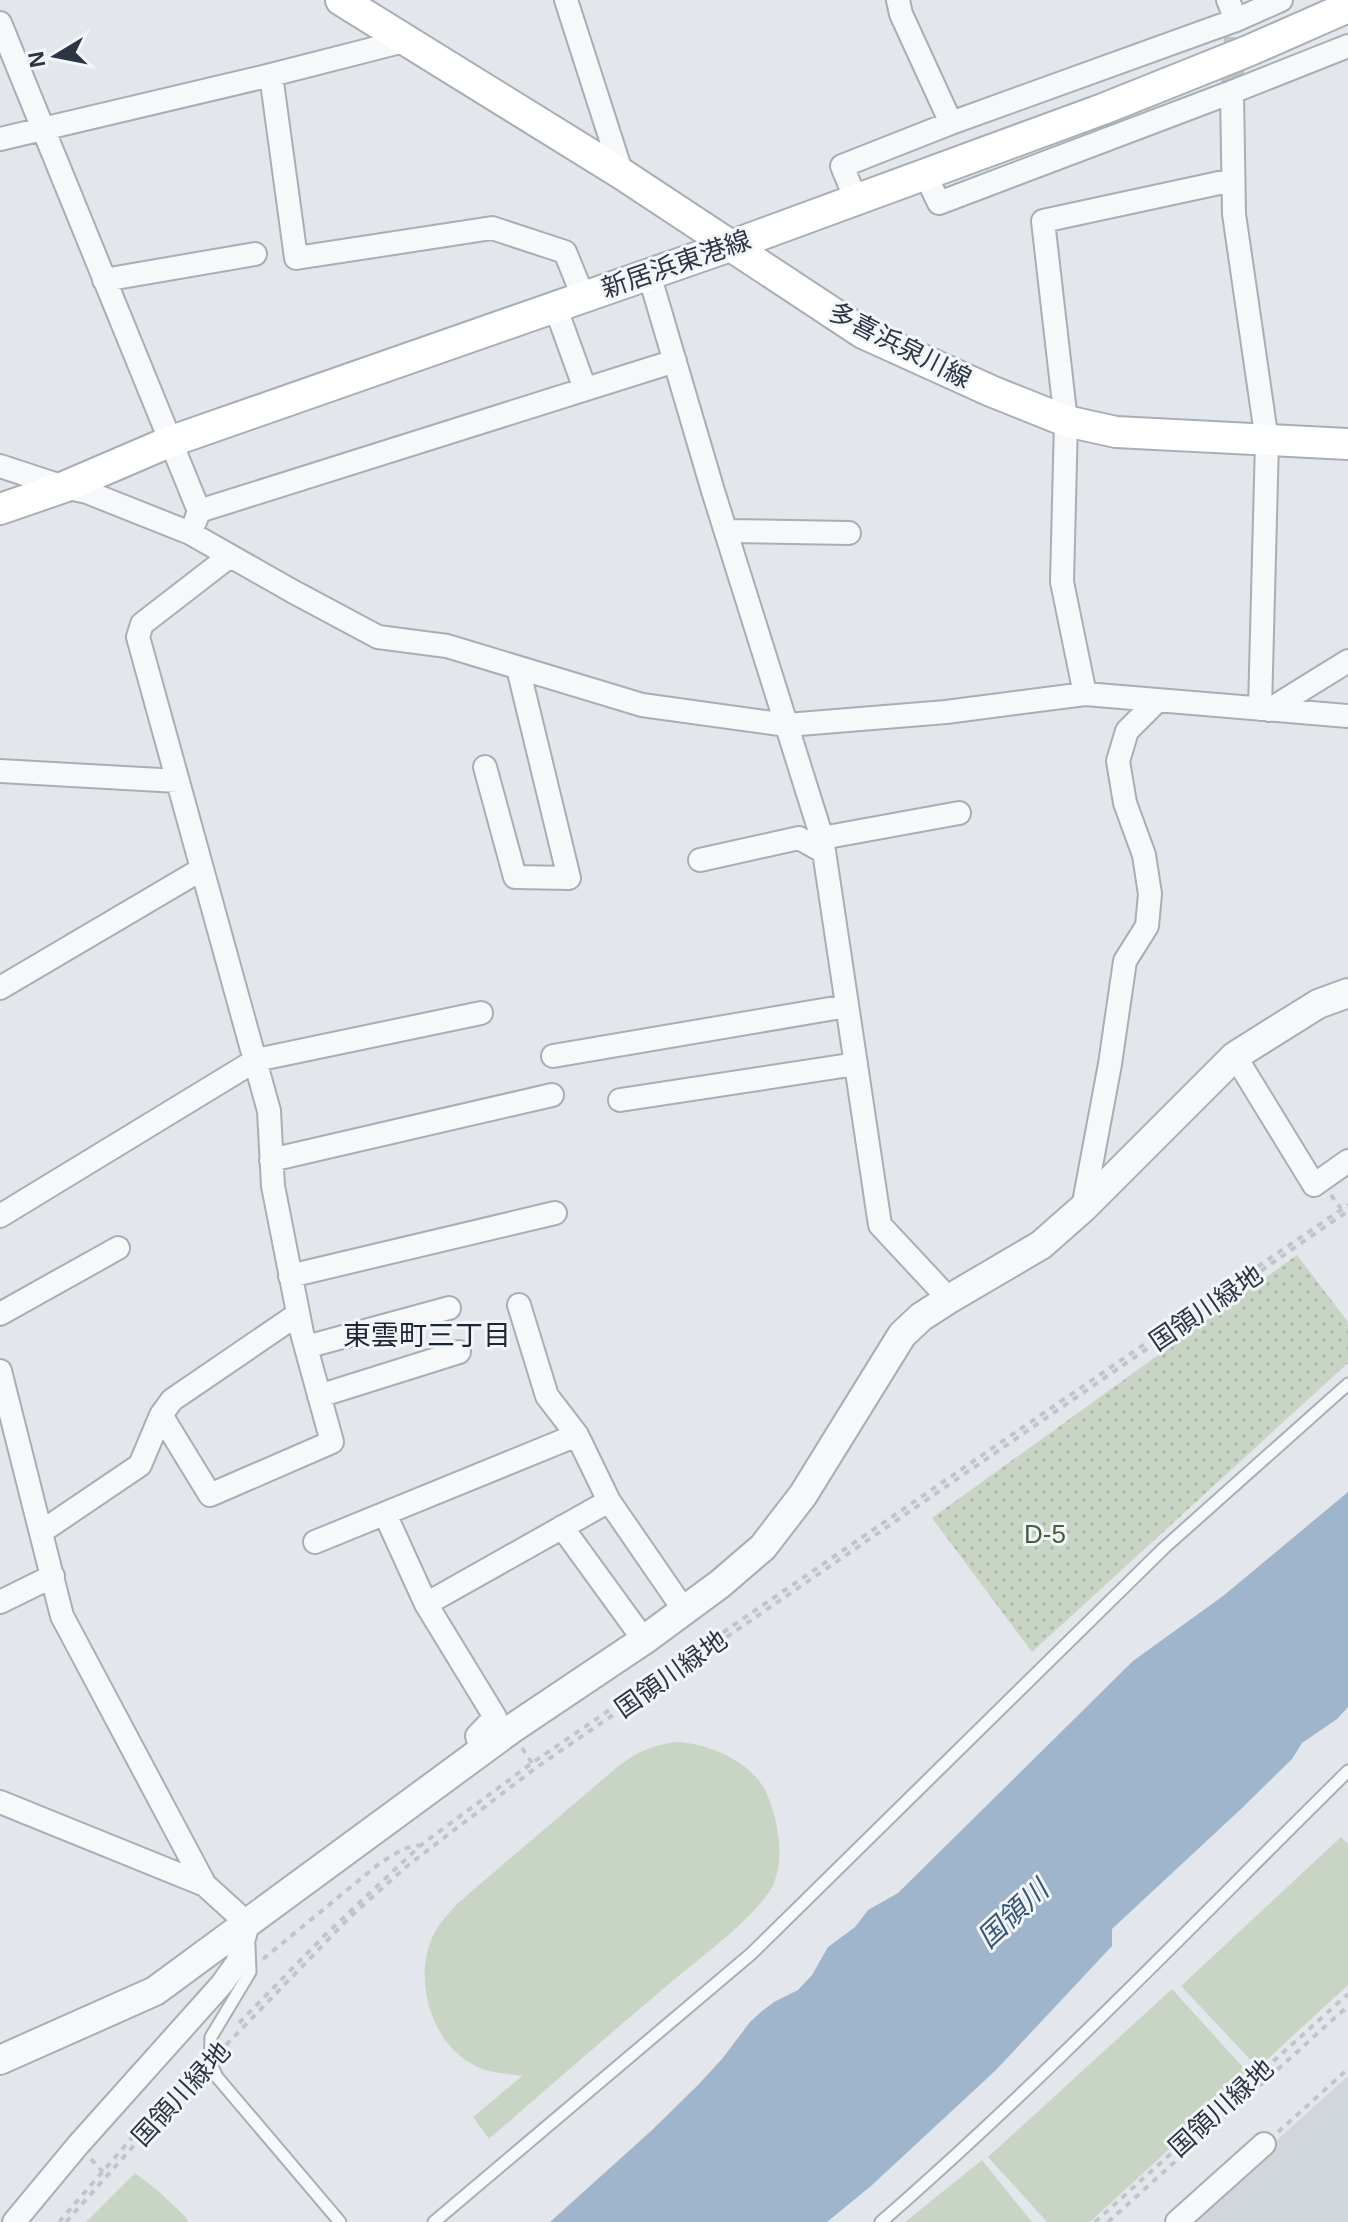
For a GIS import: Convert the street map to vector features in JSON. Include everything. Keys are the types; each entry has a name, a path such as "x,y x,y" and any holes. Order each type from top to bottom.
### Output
{"main road":[{"name":"多喜浜泉川線","path":"341,0 622,174 863,333 991,391 1066,421 1116,432 1348,444"},
{"name":"新居浜東港線","path":"0,509 64,487 169,442 730,246 1103,109 1348,7"}],"street":[{"path":"566,0 622,174"},
{"path":"898,0 901,14 951,123"},
{"path":"856,200 842,166 1232,10 1281,0"},
{"path":"0,23 199,511 190,533"},
{"path":"0,139 404,41"},
{"path":"925,174 939,203 1347,47"},
{"path":"271,75 296,258 492,228 565,252 583,296"},
{"path":"1232,92 1234,214 1267,441 1264,709"},
{"path":"1085,694 1062,582 1066,421 1043,221 1233,180"},
{"path":"104,280 255,254"},
{"path":"649,274 823,845 880,1225 949,1299"},
{"path":"555,306 585,389"},
{"path":"199,511 675,361"},
{"path":"0,466 87,492 190,533 378,637 447,646 642,705 787,725 946,712 1085,694 1348,716"},
{"path":"726,531 849,533"},
{"path":"161,1415 210,1495 332,1442 290,1276 273,1186 269,1111 138,637 142,624 230,556"},
{"path":"1264,709 1348,661"},
{"path":"485,767 515,877 569,878 518,668"},
{"path":"1083,1208 1110,1064 1125,961 1147,926 1150,894 1144,855 1125,803 1118,761 1127,731 1158,700"},
{"path":"0,771 178,781"},
{"path":"700,860 799,838 823,845 959,813"},
{"path":"0,988 202,869"},
{"path":"0,2060 155,1991 481,1751 720,1584 763,1547 803,1495 902,1335 921,1317 1041,1245 1083,1208 1235,1056 1318,1004 1348,993"},
{"path":"553,1056 847,1006"},
{"path":"0,1216 256,1060 481,1013"},
{"path":"1235,1056 1314,1185 1348,1161"},
{"path":"620,1100 856,1064"},
{"path":"271,1160 552,1095"},
{"path":"290,1276 555,1213"},
{"path":"0,1314 118,1248"},
{"path":"519,1305 547,1396 577,1435 609,1501 684,1610"},
{"path":"306,1347 449,1308"},
{"path":"41,1532 140,1465 161,1415 172,1400 298,1314"},
{"path":"319,1396 459,1352"},
{"path":"0,1371 5,1409 62,1616 205,1885 248,1924"},
{"path":"315,1542 577,1435"},
{"path":"426,1604 609,1501"},
{"path":"385,1514 426,1604 495,1717 477,1736 481,1751"},
{"path":"562,1527 644,1640"},
{"path":"0,1602 53,1576"},
{"path":"7,1809 205,1885"},
{"path":"14,2222 78,2145 222,1984 237,1963 248,1924"},
{"path":"1177,2222 1264,2144"}],"lane":[{"path":"434,2222 751,1954 1164,1548 1348,1384"},
{"path":"881,2222 957,2156 1056,2062 1348,1771"},
{"path":"248,1924 250,1972 211,2037 210,2057 217,2077 340,2222"}],"path":[{"path":"59,2222 192,2067 210,2057 326,1934 421,1845 532,1763 1348,1205"},
{"name":"国領川緑地","path":"66,2222 210,2057 361,1907 407,1866 537,1767 1348,1211"},
{"path":"250,1972 380,1863 403,1849 421,1845"},
{"name":"国領川緑地","path":"1095,2222 1348,1994"},
{"path":"1108,2222 1348,2006"},
{"path":"1264,2144 1348,2069"}],"shaded area":[{"path":"1348,2076 1348,2222 1186,2222"}],"green space":[{"name":"D-5","path":"1297,1255 1348,1322 1348,1363 1032,1652 932,1518"},
{"path":"676,1742 702,1746 729,1756 760,1783 771,1804 779,1838 779,1862 774,1883 756,1909 727,1936 489,2139 473,2117 522,2076 485,2070 467,2061 452,2049 441,2033 432,2015 425,1976 426,1956 432,1938 458,1903 616,1768 644,1750"},
{"path":"1341,1837 1348,1844 1348,1985 1258,2068 1181,1986"},
{"path":"1172,1989 1250,2075 1090,2222 1047,2222 988,2157"},
{"path":"982,2160 1032,2222 905,2222"},
{"path":"135,2173 157,2190 188,2222 86,2222"}],"water":[{"name":"国領川","path":"1348,1492 1348,1707 1337,1719 1302,1743 1292,1759 1241,1809 1112,1929 1112,1946 996,2070 871,2186 827,2222 550,2222 697,2086 750,2022 774,2002 798,1990 812,1975 828,1947 855,1927 868,1910 898,1893 1133,1661 1223,1596"}],"tunnel":[{"path":"1232,92 1236,20"}],"district":[{"name":"東雲町三丁目","path":"427,1335"}]}
